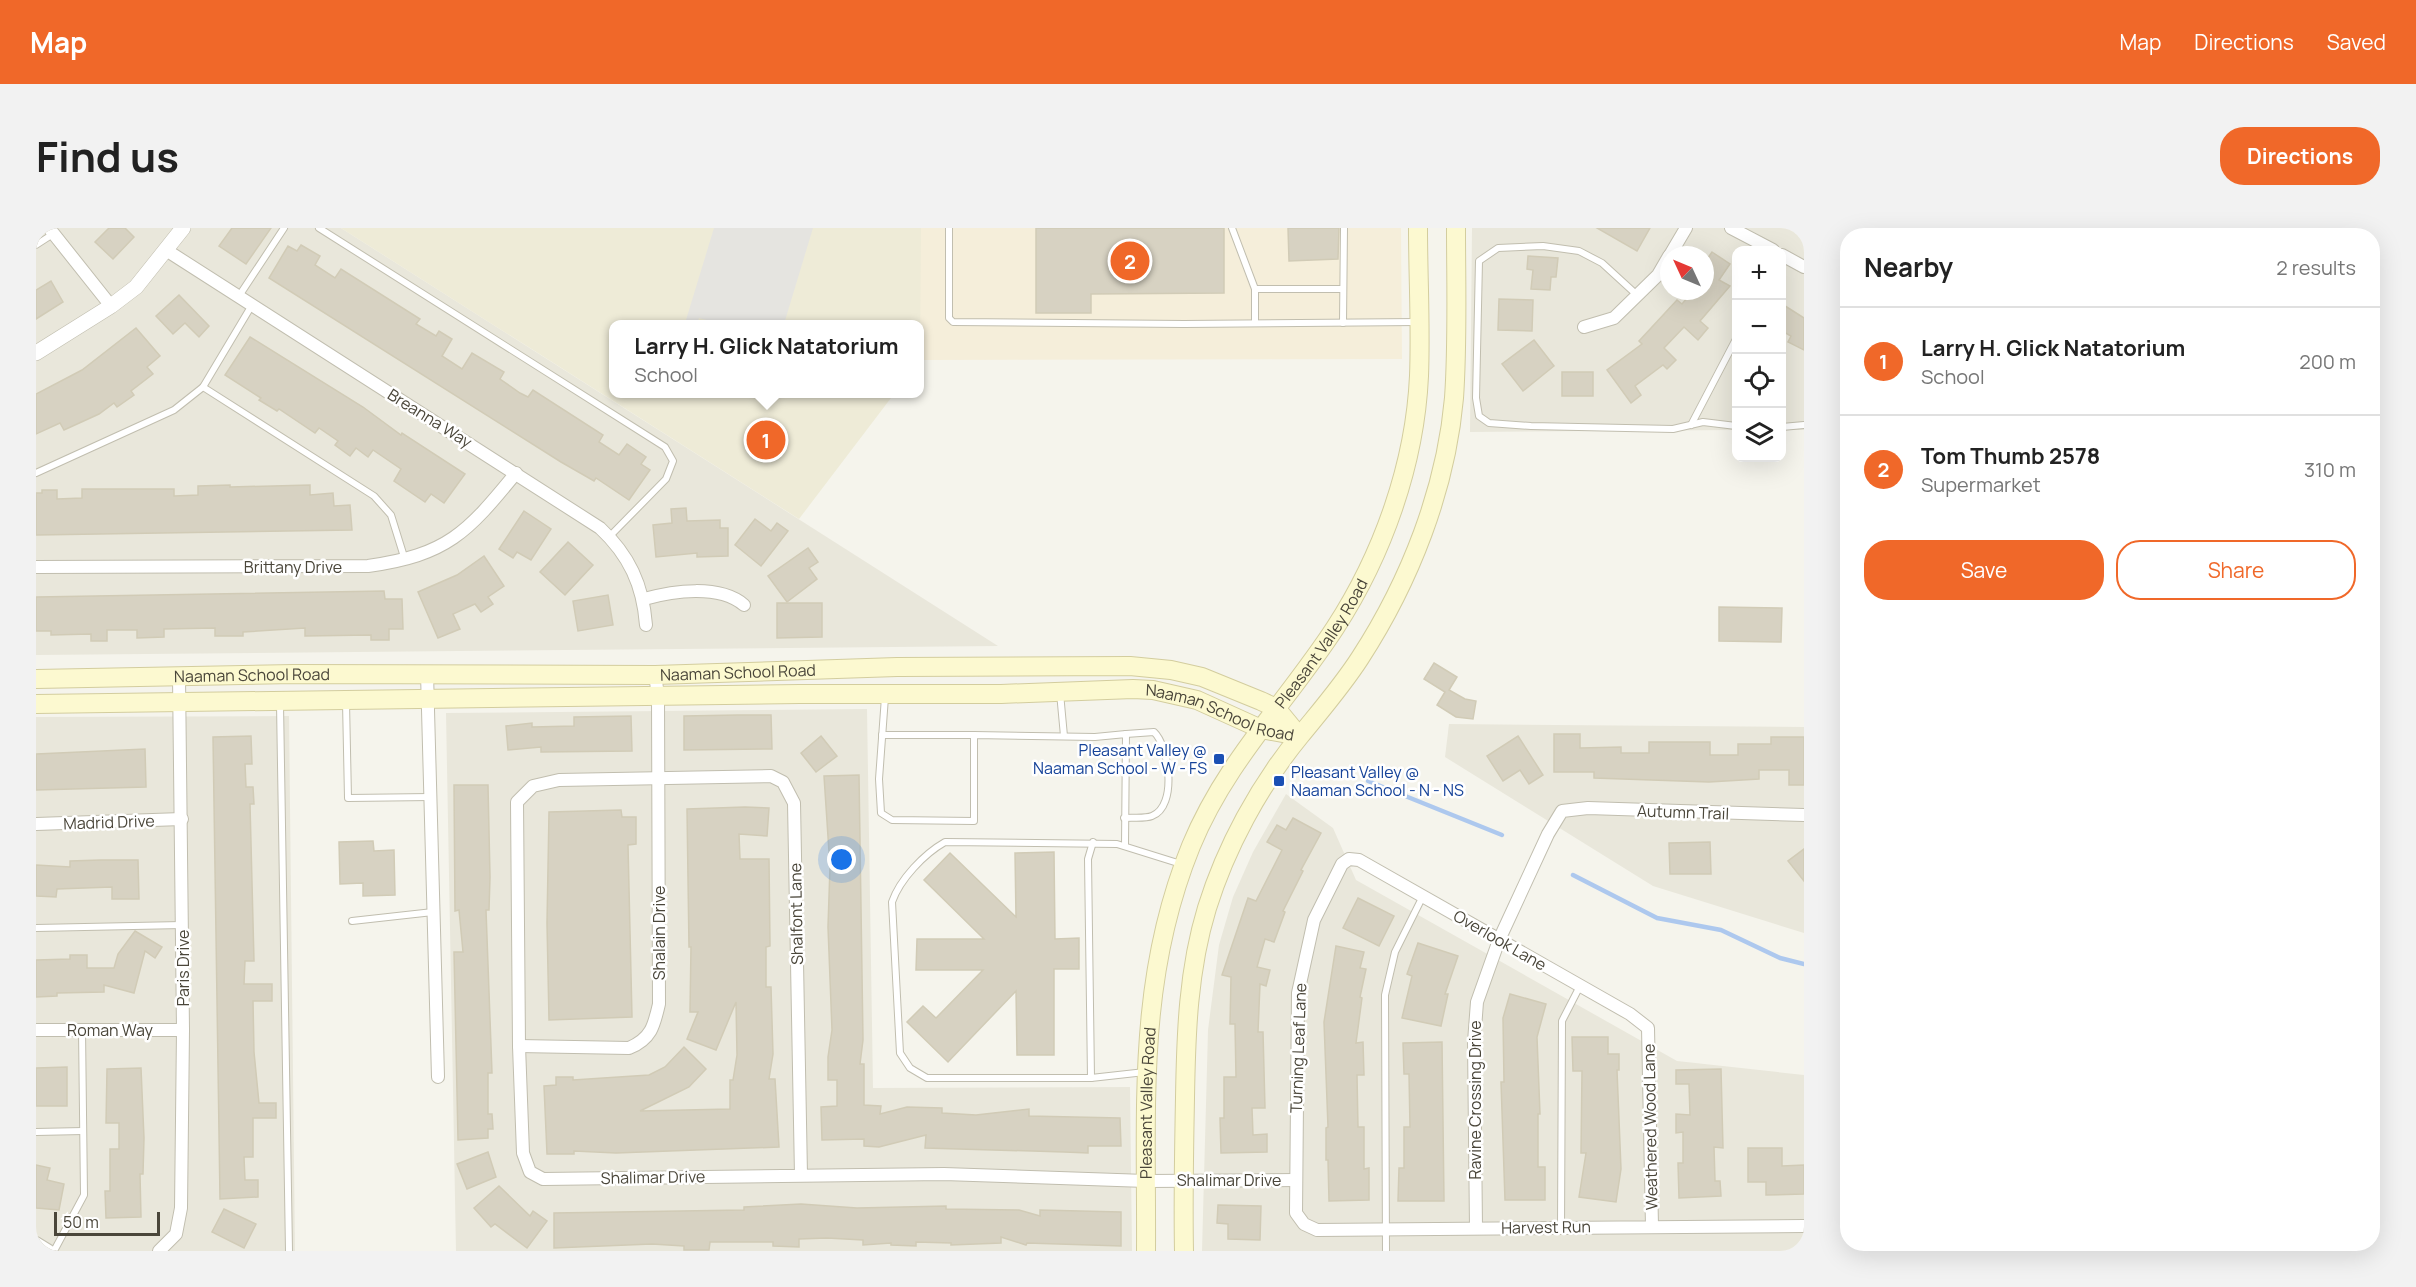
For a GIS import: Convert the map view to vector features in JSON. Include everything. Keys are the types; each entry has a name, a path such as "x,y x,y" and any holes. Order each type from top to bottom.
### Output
{"main road":[{"name":"Pleasant Valley Road","path":"1146,1251 1147,1072 1154,974 1172,902 1184,865 1210,806 1237,758 1261,729 1351,603 1386,529 1409,451 1415,412 1419,322 1418,228"},
{"path":"1184,1251 1185,1036 1198,943 1226,857 1248,812 1299,736 1338,690 1377,630 1397,595 1428,515 1440,476 1454,399 1456,228"},
{"name":"Naaman School Road","path":"36,679 427,673 655,675 897,667 1130,666 1171,670 1202,677 1276,708 1299,736"},
{"name":"Naaman School Road","path":"36,704 1153,690 1197,700 1261,729 1299,736"}],"street":[{"path":"36,353 111,306 136,287 183,228"},
{"path":"1675,246 1686,228"},
{"path":"1731,228 1765,246"},
{"path":"52,230 111,306"},
{"name":"Breanna Way","path":"166,250 516,473 609,537 631,566 644,599 646,625"},
{"path":"1786,257 1804,267"},
{"path":"1584,327 1614,318 1660,272"},
{"name":"Brittany Drive","path":"36,567 368,567 405,561 442,546 466,529 482,515 516,473"},
{"path":"644,599 667,593 718,593 736,598 744,605"},
{"path":"427,673 438,1077"},
{"path":"655,675 658,695"},
{"name":"Paris Drive","path":"159,1251 176,1234 181,1208 183,925 179,677"},
{"name":"Shalain Drive","path":"519,1046 629,1048 642,1043 653,1031 659,1004 658,695"},
{"name":"Shalfont Lane","path":"658,777 771,776 783,782 794,803 801,1175"},
{"name":"Shalimar Drive","path":"658,777 559,780 533,786 518,802 519,1046 523,1153 530,1172 543,1179 944,1174 1146,1181 1296,1180"},
{"name":"Autumn Trail","path":"1562,811 1588,808 1804,815"},
{"name":"Ravine Crossing Drive","path":"1476,1228 1474,1022 1483,981 1499,940 1548,834 1562,811"},
{"name":"Madrid Drive","path":"36,824 182,819"},
{"name":"Overlook Lane","path":"1349,859 1359,860 1423,896 1630,1014 1648,1028"},
{"name":"Turning Leaf Lane","path":"1296,1213 1296,1028 1301,970 1314,921 1342,864 1349,859"},
{"name":"Weathered Wood Lane","path":"1648,1028 1652,1226"},
{"name":"Roman Way","path":"36,1030 183,1030"},
{"name":"Harvest Run","path":"1296,1213 1304,1224 1317,1230 1804,1226"},
{"path":"36,1244 51,1251"}],"lane":[{"path":"239,296 284,228"},
{"path":"319,228 665,447 673,462 666,479 609,537"},
{"path":"949,228 950,318 954,322 1419,322"},
{"path":"1232,228 1255,289 1255,323"},
{"path":"1343,322 1344,228"},
{"path":"36,245 52,230"},
{"path":"1638,295 1602,262 1579,250 1543,246 1498,248 1479,261 1476,398 1479,416 1490,423 1531,426 1673,429 1703,422 1732,425"},
{"path":"1255,289 1343,289"},
{"path":"36,473 174,410 203,387 253,305"},
{"path":"1690,424 1732,348"},
{"path":"203,387 374,496 391,515 405,561"},
{"path":"1786,427 1804,425"},
{"path":"1060,692 1064,736"},
{"path":"885,694 879,779 881,813 892,820 974,821 974,735"},
{"path":"346,699 348,798 431,797"},
{"path":"280,700 290,1251"},
{"path":"882,735 1064,736 1154,732 1162,739 1170,782 1162,808 1152,816 1124,818"},
{"path":"1125,846 1126,734"},
{"path":"1147,1072 1091,1078 927,1078 910,1068 900,1053 892,902 896,889 932,850 945,842 1093,843 1125,846 1184,865"},
{"path":"1091,1078 1088,859 1093,843"},
{"path":"1386,1251 1385,995 1395,952 1423,896"},
{"path":"351,921 434,912"},
{"path":"36,928 183,925"},
{"path":"1561,1227 1562,1021 1580,986"},
{"path":"51,1251 84,1195 82,1030"},
{"path":"36,1132 83,1131"}],"shaded area":[{"path":"36,228 341,228 998,646 36,655"},
{"path":"341,228 921,228 920,320 609,320 609,398 891,398 799,519"},
{"path":"714,228 813,228 785,320 706,320 699,318 698,320 686,320"},
{"path":"920,228 1401,228 1402,359 924,360 924,320 920,320"},
{"path":"1472,228 1804,228 1804,430 1786,430 1786,246 1732,246 1732,430 1470,432"},
{"path":"867,709 873,1088 1130,1087 1132,1251 456,1251 446,713"},
{"path":"289,716 295,1251 36,1251 36,717"},
{"path":"1449,724 1804,727 1804,933 1653,886 1445,757"},
{"path":"1286,794 1333,828 1356,880 1677,1061 1804,1075 1804,1251 1202,1251 1208,1030 1219,945 1233,897 1253,852"}],"building":[{"path":"109,228 125,228 134,237 113,259 95,242"},
{"path":"232,228 271,228 246,264 219,246"},
{"path":"1036,228 1224,228 1224,293 1091,294 1091,313 1036,313"},
{"path":"1288,228 1339,228 1338,259 1289,261"},
{"path":"1597,228 1650,228 1637,251"},
{"path":"301,245 320,256 315,265 335,278 341,269 420,319 416,324 436,336 439,331 452,339 442,356 462,369 472,353 504,372 500,379 520,393 528,397 533,390 603,435 599,442 619,455 627,444 646,457 641,464 650,470 629,500 596,478 594,481 561,462 269,278 288,246 297,251"},
{"path":"1714,253 1730,264 1719,280 1730,286 1700,321 1708,328 1698,340 1684,327 1664,348 1676,360 1667,369 1663,365 1635,386 1641,395 1631,403 1607,370 1642,344 1639,341 1677,300 1682,304 1685,300 1714,300"},
{"path":"1528,256 1558,258 1556,277 1551,277 1550,290 1531,289 1533,270 1527,269"},
{"path":"51,281 63,302 36,319 36,290"},
{"path":"179,295 209,326 199,337 185,323 173,334 156,316"},
{"path":"1499,299 1533,300 1532,331 1498,330"},
{"path":"1786,307 1804,318 1804,350 1788,342 1791,336 1786,333"},
{"path":"136,328 160,356 147,367 153,374 131,391 134,395 117,407 114,403 99,414 64,430 60,423 36,434 36,394 82,370"},
{"path":"250,337 465,474 444,503 431,494 425,502 394,481 401,469 373,450 368,457 356,448 350,456 335,445 338,441 319,428 315,433 279,409 277,411 259,400 261,398 225,375"},
{"path":"1534,340 1554,366 1523,391 1502,364"},
{"path":"1562,372 1593,372 1593,396 1562,396"},
{"path":"230,485 230,487 310,485 310,495 333,493 334,506 350,505 352,530 36,535 36,493 42,493 42,490 57,490 57,499 82,498 82,489 174,489 174,496 198,495 198,486"},
{"path":"686,508 687,521 720,520 720,528 728,528 728,556 697,557 697,553 656,557 653,525 672,523 671,509"},
{"path":"524,511 551,529 531,560 517,552 513,558 499,549"},
{"path":"755,519 771,531 777,523 788,531 761,566 735,545"},
{"path":"568,542 593,565 565,595 540,572"},
{"path":"808,548 818,562 809,568 817,579 787,602 768,576"},
{"path":"484,556 504,586 488,597 493,604 481,612 475,604 453,614 460,629 438,638 418,592 457,575"},
{"path":"384,591 385,599 402,599 403,629 389,629 389,640 371,640 371,635 305,636 305,628 243,632 243,636 215,636 215,628 164,629 164,637 137,638 137,630 107,630 107,641 91,641 91,634 51,635 51,631 36,631 36,597"},
{"path":"608,595 613,625 578,631 573,601"},
{"path":"777,603 822,603 822,637 777,638"},
{"path":"1719,607 1782,608 1781,642 1719,641"},
{"path":"1434,663 1457,677 1449,690 1465,699 1476,701 1473,719 1456,717 1437,705 1445,692 1424,679"},
{"path":"771,715 772,749 684,750 684,716"},
{"path":"631,716 632,751 541,752 541,747 508,750 506,726 532,723 532,727 574,726 574,717"},
{"path":"1554,734 1580,734 1580,748 1621,747 1621,753 1649,753 1649,742 1710,742 1710,755 1738,755 1738,744 1771,744 1771,737 1804,737 1804,785 1789,785 1789,770 1759,770 1759,779 1709,782 1594,778 1594,772 1554,772"},
{"path":"251,736 252,764 245,764 246,787 253,787 254,804 250,804 254,961 245,961 244,984 272,984 272,1001 253,1001 254,1052 259,1103 276,1103 276,1118 253,1118 253,1157 244,1157 245,1180 258,1180 258,1197 220,1199 213,737"},
{"path":"821,736 837,756 816,772 801,753"},
{"path":"1518,736 1543,775 1529,784 1520,770 1503,781 1487,756"},
{"path":"145,749 146,787 36,790 36,754"},
{"path":"859,775 863,1040 860,1064 864,1064 864,1105 881,1106 880,1114 907,1107 942,1108 942,1113 976,1115 1029,1109 1029,1116 1120,1118 1121,1146 1088,1146 1088,1153 925,1148 926,1135 879,1147 864,1146 864,1139 822,1140 821,1107 837,1106 837,1080 828,1080 828,1057 832,1030 828,927 830,867 824,776"},
{"path":"454,785 488,785 490,877 489,910 486,910 492,1073 488,1073 488,1114 492,1114 493,1129 488,1129 488,1138 458,1140 454,952 463,952 459,910 455,911"},
{"path":"769,808 767,836 739,834 740,859 769,859 770,946 766,947 766,987 771,987 773,1054 769,1079 775,1079 779,1147 616,1153 574,1151 574,1154 547,1154 544,1086 556,1085 556,1077 573,1077 573,1080 649,1075 665,1067 684,1047 706,1069 689,1087 640,1111 730,1109 730,1080 733,1080 737,1055 736,1002 716,1050 687,1039 698,1012 690,1012 691,947 689,947 687,809"},
{"path":"621,810 622,817 636,817 636,844 628,845 632,1017 549,1020 547,923 549,812"},
{"path":"1293,818 1321,833 1283,911 1285,912 1274,942 1265,939 1257,967 1270,970 1266,986 1260,984 1258,1032 1263,1032 1265,1108 1252,1108 1253,1135 1267,1134 1267,1152 1221,1153 1220,1118 1224,1118 1224,1077 1236,1077 1235,1024 1230,1024 1231,977 1222,975 1248,898 1256,901 1282,850 1267,842 1277,825 1286,830"},
{"path":"373,841 374,851 394,850 395,895 363,896 363,883 340,884 339,842"},
{"path":"1710,842 1711,874 1670,874 1669,843"},
{"path":"1804,849 1804,881 1788,861"},
{"path":"1054,852 1055,939 1079,938 1079,969 1054,969 1054,1055 1017,1055 1016,991 948,1062 907,1022 923,1006 936,1018 983,970 916,970 917,939 984,939 924,880 950,853 1016,917 1015,853"},
{"path":"138,860 139,899 112,899 112,887 57,889 56,897 36,896 36,865 70,867 70,861"},
{"path":"1358,898 1394,916 1379,946 1343,928"},
{"path":"135,931 162,947 155,958 145,951 134,993 104,985 104,992 57,993 57,996 36,997 36,960 70,959 70,955 87,955 87,968 114,968 118,954"},
{"path":"1418,943 1458,956 1445,994 1448,994 1441,1026 1402,1018 1412,976 1407,974"},
{"path":"1336,946 1364,952 1360,968 1366,969 1360,997 1362,998 1356,1043 1363,1042 1364,1075 1357,1075 1358,1127 1364,1127 1364,1169 1369,1168 1369,1200 1329,1201 1328,1160 1326,1160 1326,1128 1328,1127 1324,1022"},
{"path":"1510,994 1546,1004 1537,1037 1540,1114 1538,1114 1538,1167 1545,1167 1545,1200 1505,1200 1501,1082 1504,1082 1503,1018"},
{"path":"1572,1037 1608,1037 1608,1054 1619,1054 1619,1070 1617,1070 1621,1169 1616,1202 1579,1197 1586,1153 1581,1153 1582,1071 1573,1071"},
{"path":"1442,1042 1444,1201 1398,1201 1399,1168 1404,1168 1404,1127 1410,1127 1409,1074 1404,1074 1403,1043"},
{"path":"67,1067 67,1106 36,1106 36,1068"},
{"path":"141,1068 144,1138 143,1174 140,1174 141,1217 106,1218 105,1191 110,1191 110,1149 119,1149 119,1123 106,1123 107,1069"},
{"path":"1721,1069 1723,1148 1714,1147 1715,1181 1720,1181 1721,1196 1679,1198 1678,1163 1683,1163 1683,1132 1676,1133 1676,1114 1690,1115 1689,1084 1676,1084 1676,1070"},
{"path":"1748,1148 1782,1148 1782,1166 1804,1165 1804,1194 1766,1195 1766,1182 1748,1182"},
{"path":"488,1152 496,1177 467,1189 457,1164"},
{"path":"36,1165 50,1168 47,1180 64,1184 59,1210 36,1208"},
{"path":"499,1186 530,1216 533,1211 547,1221 527,1248 495,1224 491,1227 474,1208"},
{"path":"801,1204 857,1208 946,1206 946,1209 1019,1210 1040,1216 1040,1210 1121,1212 1121,1246 1027,1243 1026,1245 1001,1237 1001,1243 951,1245 951,1243 916,1242 916,1246 891,1245 891,1243 863,1245 863,1240 827,1238 799,1239 799,1247 773,1246 773,1242 710,1242 709,1250 684,1250 684,1246 652,1244 554,1248 554,1213 744,1210 744,1207"},
{"path":"1218,1205 1261,1206 1260,1240 1228,1239 1228,1224 1217,1223"},
{"path":"224,1209 256,1224 244,1248 212,1232"}],"waterway":[{"path":"1368,781 1502,835"},
{"path":"1573,875 1657,918 1721,930 1780,958 1804,964"}],"place":[{"name":"Tom Thumb 2578","path":"1130,261"},
{"name":"Larry H. Glick Natatorium","path":"766,440"},
{"name":"Pleasant Valley @ Naaman School - W - FS","path":"1219,759"},
{"name":"Pleasant Valley @ Naaman School - N - NS","path":"1279,781"}]}
